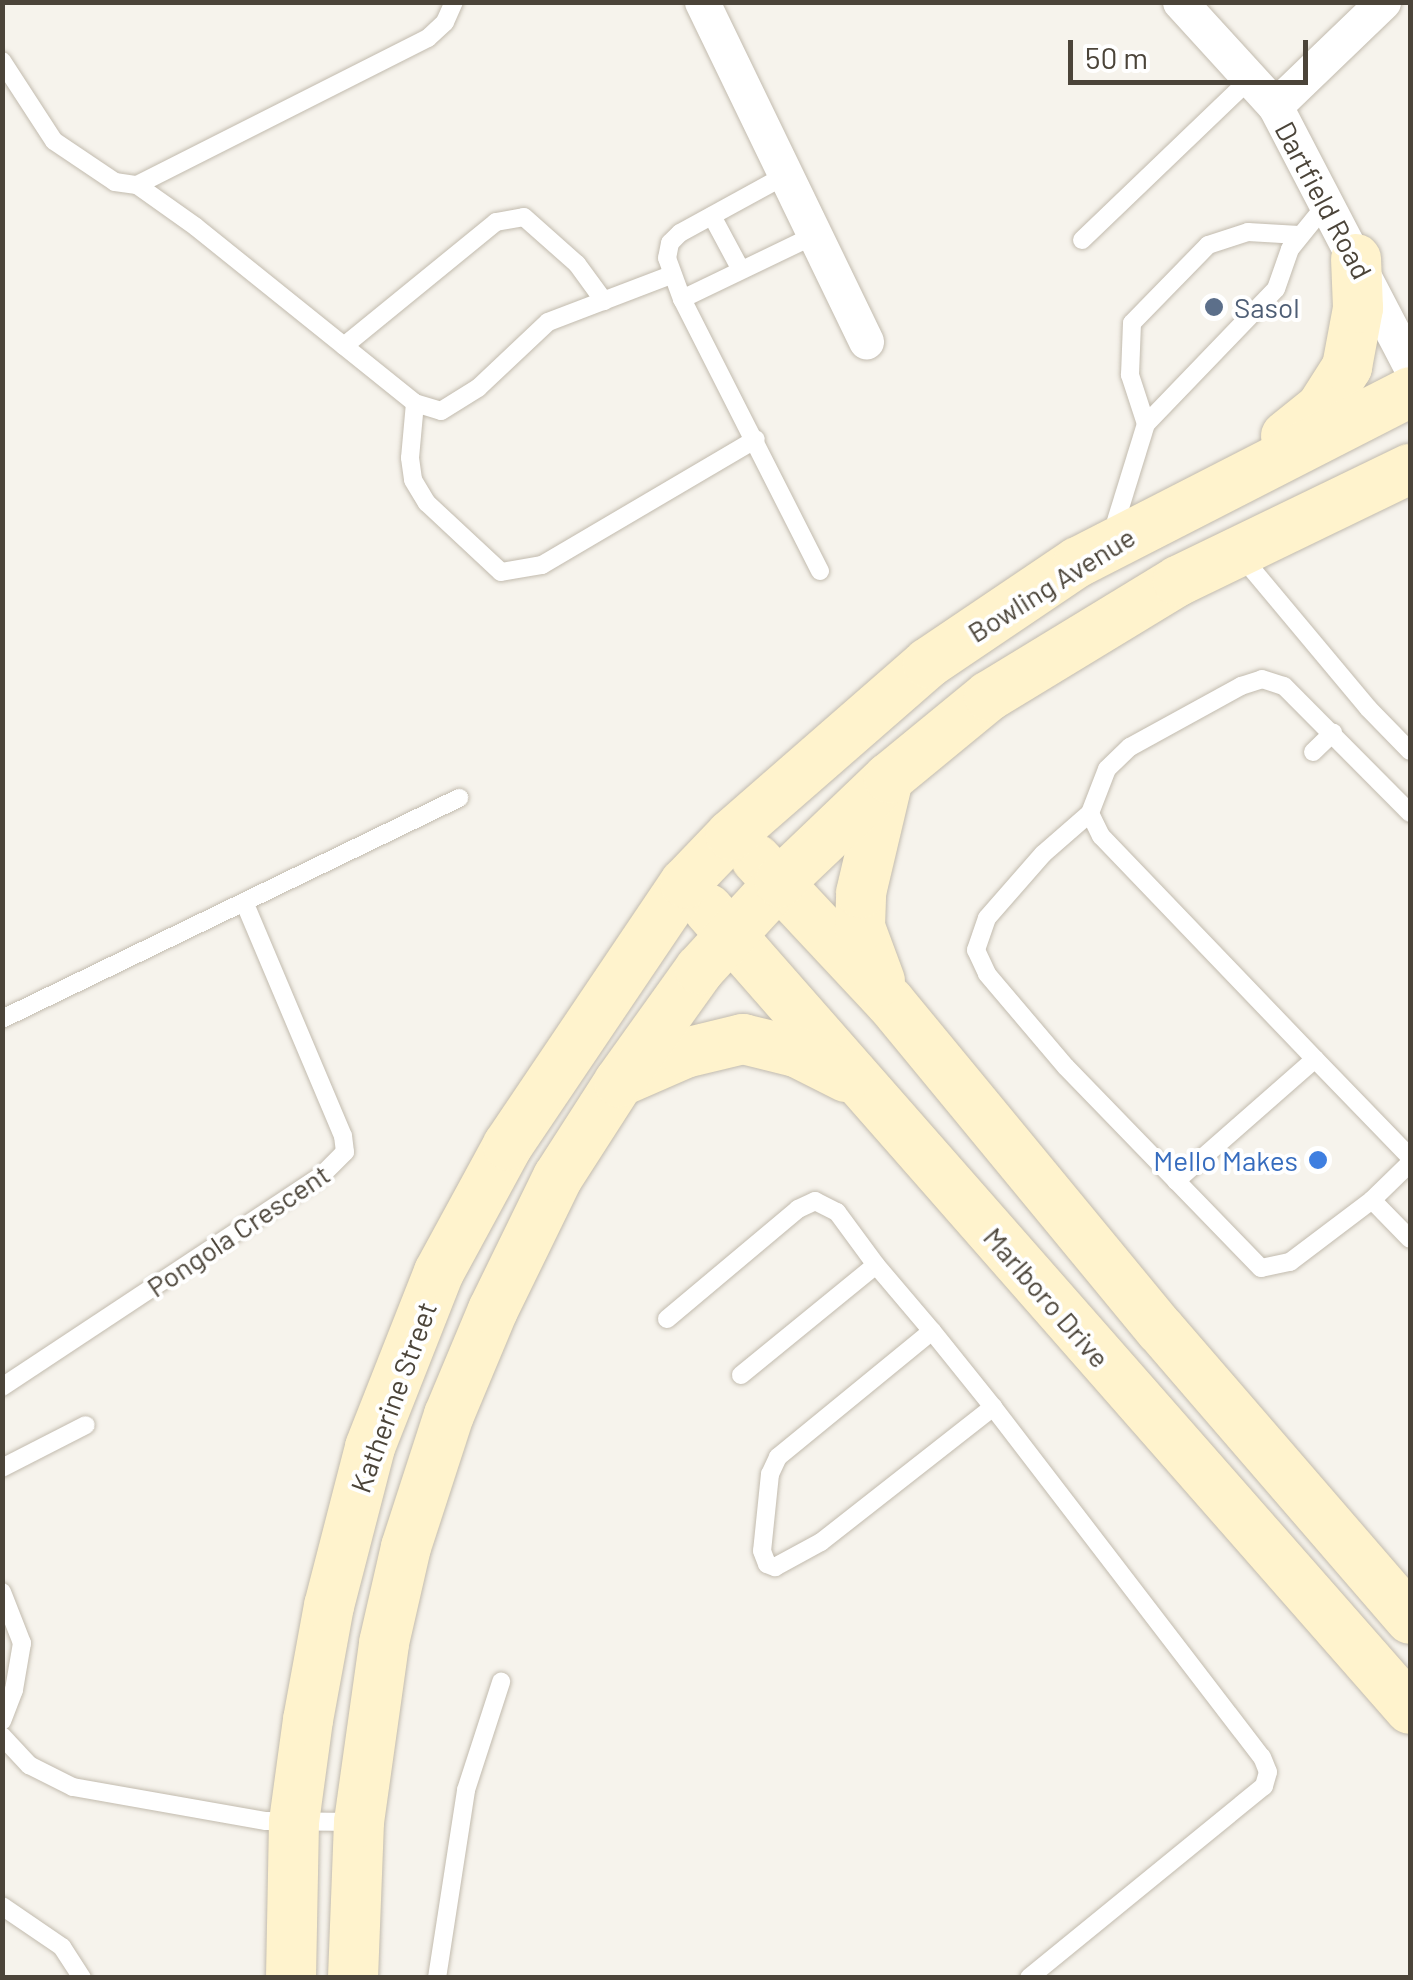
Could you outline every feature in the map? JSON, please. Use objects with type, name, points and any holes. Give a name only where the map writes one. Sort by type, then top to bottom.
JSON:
[{"type":"main road","points":[[1246,474],[1338,386],[1353,346],[1358,308],[1356,259]]},
{"type":"main road","name":"Bowling Avenue","points":[[685,883],[731,835],[928,663],[1109,545],[1410,392]]},
{"type":"main road","points":[[353,1978],[359,1822],[384,1644],[406,1547],[449,1416],[558,1177],[618,1082],[731,935],[780,882],[889,778],[989,696],[1178,581],[1410,469]]},
{"type":"main road","points":[[889,778],[870,842],[860,920],[874,969],[890,1002]]},
{"type":"main road","points":[[731,835],[780,882],[890,1002],[1160,1329],[1404,1605]]},
{"type":"main road","name":"Marlboro Drive","points":[[685,883],[1410,1709]]},
{"type":"main road","name":"Katherine Street","points":[[291,1978],[294,1822],[341,1552],[370,1447],[439,1272],[508,1146],[685,883]]},
{"type":"main road","points":[[618,1082],[686,1053],[743,1039],[796,1052],[860,1084]]},
{"type":"street","points":[[702,2],[866,341]]},
{"type":"street","name":"Dartfield Road","points":[[1180,2],[1275,106],[1410,365]]},
{"type":"street","points":[[1275,106],[1383,2]]},
{"type":"lane","points":[[137,185],[428,38],[444,22],[454,2]]},
{"type":"lane","points":[[2,61],[54,141],[115,182],[137,185],[415,403],[441,411],[460,402],[548,322],[671,275]]},
{"type":"lane","points":[[1082,240],[1250,79]]},
{"type":"lane","points":[[786,175],[670,242],[671,275],[820,571]]},
{"type":"lane","points":[[1109,545],[1146,424],[1276,289],[1299,235],[1328,202]]},
{"type":"lane","points":[[712,216],[741,270]]},
{"type":"lane","points":[[344,346],[496,222],[524,218],[577,264],[604,301]]},
{"type":"lane","points":[[1146,424],[1130,375],[1132,322],[1208,245],[1248,232],[1299,235]]},
{"type":"lane","points":[[682,299],[813,236]]},
{"type":"lane","points":[[415,403],[410,458],[413,480],[427,503],[501,572],[542,565],[756,440]]},
{"type":"lane","points":[[1238,552],[1368,708],[1410,751]]},
{"type":"lane","points":[[1090,813],[1101,836],[1410,1160],[1372,1200],[1290,1262],[1261,1268],[1066,1067],[978,960],[978,938],[987,918],[1054,844],[1090,813],[1107,770],[1130,747],[1241,686],[1262,679],[1284,686],[1410,814]]},
{"type":"lane","points":[[1313,752],[1334,733]]},
{"type":"lane","points":[[2,1019],[459,798]]},
{"type":"lane","name":"Pongola Crescent","points":[[2,1387],[320,1176],[345,1152],[343,1136],[244,902]]},
{"type":"lane","points":[[1176,1181],[1315,1059]]},
{"type":"lane","points":[[1372,1200],[1410,1239]]},
{"type":"lane","points":[[667,1319],[798,1209],[815,1201],[836,1212],[994,1407],[1216,1694],[1268,1772],[1264,1786],[1029,1978]]},
{"type":"lane","points":[[740,1375],[876,1265]]},
{"type":"lane","points":[[932,1331],[778,1457],[770,1474],[762,1551],[767,1564],[776,1567],[820,1542],[994,1407]]},
{"type":"lane","points":[[2,1468],[86,1425]]},
{"type":"lane","points":[[2,1592],[22,1643],[14,1690],[2,1721]]},
{"type":"lane","points":[[437,1978],[466,1790],[501,1682]]},
{"type":"lane","points":[[2,1736],[30,1765],[73,1787],[294,1822],[359,1822]]},
{"type":"lane","points":[[2,1906],[62,1947],[82,1978]]},
{"type":"place","name":"Sasol","points":[[1214,307]]},
{"type":"place","name":"Mello Makes","points":[[1318,1160]]}]
